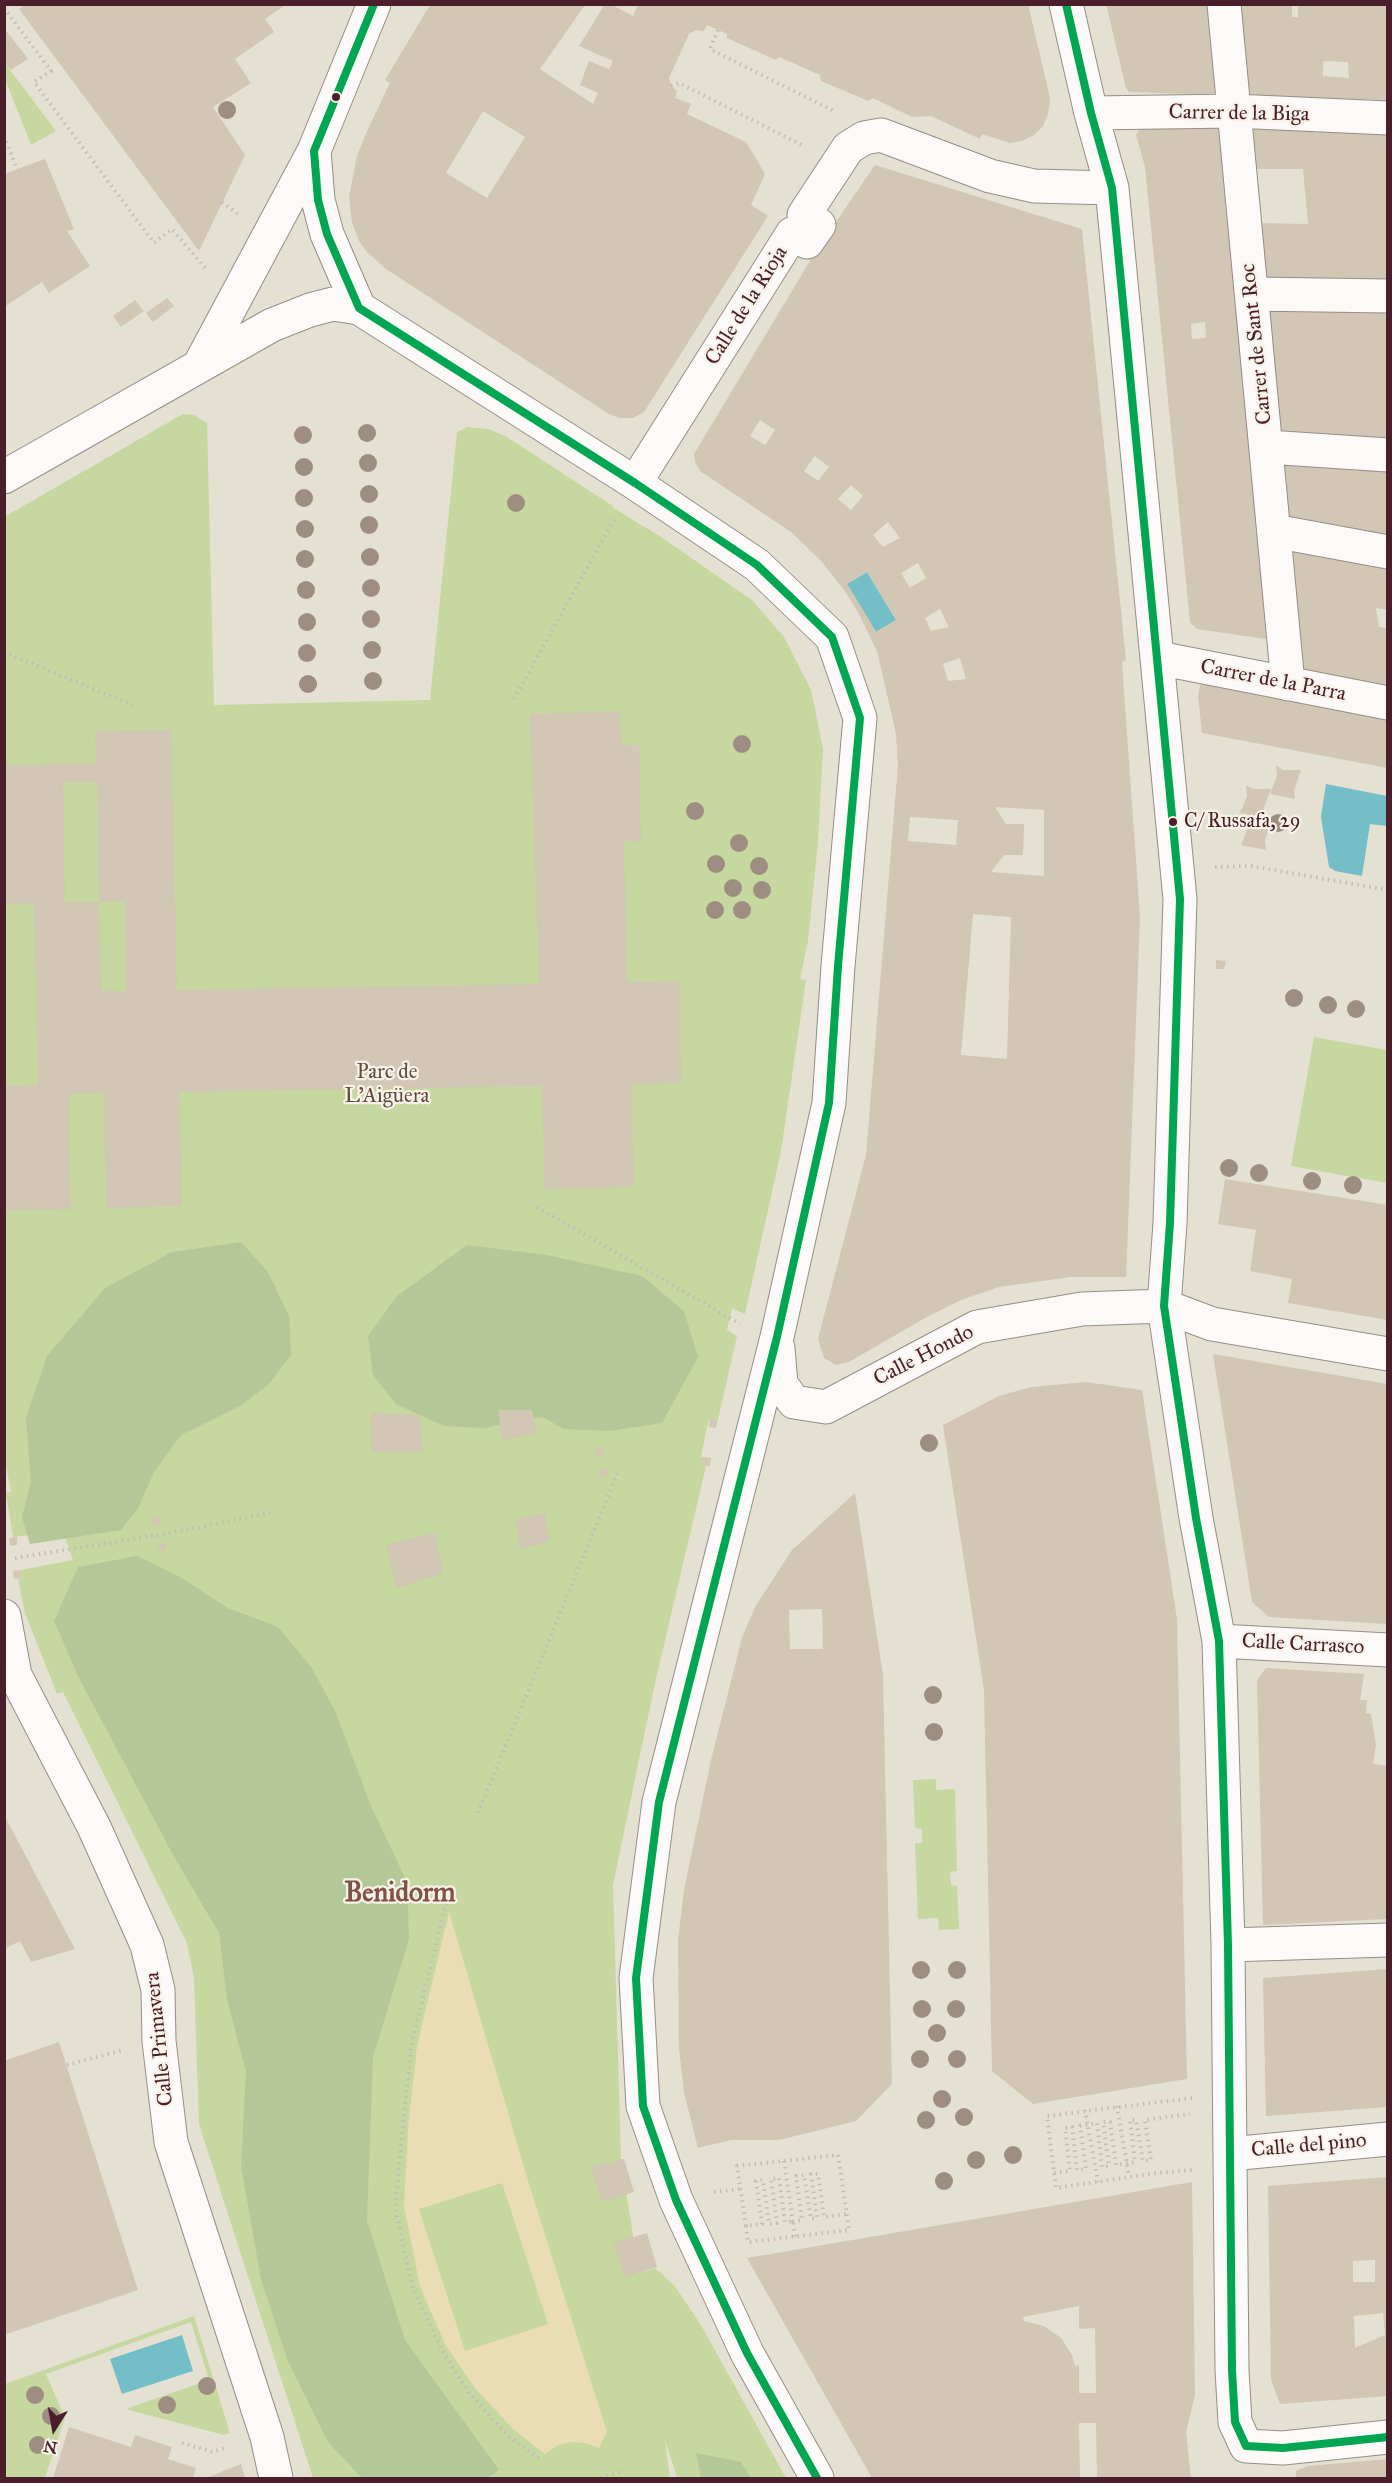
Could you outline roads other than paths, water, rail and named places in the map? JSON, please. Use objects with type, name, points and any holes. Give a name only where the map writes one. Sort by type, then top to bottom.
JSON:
[{"type":"street","points":[[199,366],[315,151],[374,4]]},
{"type":"street","points":[[1066,4],[1091,113],[1112,188],[1180,899],[1170,1223],[1164,1306],[1196,1518],[1219,1641],[1228,1945],[1232,2370],[1235,2422],[1246,2446],[1283,2448],[1388,2437]]},
{"type":"street","name":"Carrer de Sant Roc","points":[[1224,4],[1288,684]]},
{"type":"street","name":"Carrer de la Biga","points":[[1091,113],[1234,111],[1388,118]]},
{"type":"street","name":"Calle de la Rioja","points":[[635,483],[792,234],[807,242],[819,225],[804,214],[848,148],[864,138],[881,135],[990,176],[1034,186],[1112,188]]},
{"type":"street","points":[[315,151],[318,200],[327,234],[359,308]]},
{"type":"street","points":[[1252,294],[1388,296]]},
{"type":"street","points":[[4,477],[272,325],[310,310],[333,304],[359,308],[635,483],[757,565],[832,637],[860,718],[838,966],[829,1103],[777,1337],[659,1802],[636,1977],[643,2106],[676,2200],[747,2353],[817,2478]]},
{"type":"street","points":[[1267,447],[1388,455]]},
{"type":"street","points":[[1274,531],[1388,552]]},
{"type":"street","name":"Carrer de la Parra","points":[[1158,658],[1388,703]]},
{"type":"street","points":[[1164,1306],[1212,1324],[1388,1354]]},
{"type":"street","name":"Calle Hondo","points":[[777,1337],[781,1384],[794,1402],[826,1407],[977,1327],[1082,1309],[1164,1306]]},
{"type":"street","name":"Calle Primavera","points":[[4,1616],[15,1675],[94,1827],[147,1944],[158,1990],[159,2041],[171,2142],[267,2437],[276,2478]]},
{"type":"street","name":"Calle Carrasco","points":[[1219,1641],[1388,1650]]},
{"type":"street","points":[[1228,1945],[1388,1940]]},
{"type":"street","name":"Calle del pino","points":[[1230,2154],[1388,2139]]},
{"type":"water","points":[[867,572],[896,620],[876,632],[847,584]]},
{"type":"water","points":[[1326,784],[1387,796],[1387,826],[1370,824],[1362,876],[1335,871],[1329,867],[1321,817]]},
{"type":"water","points":[[182,2335],[193,2371],[122,2394],[110,2359]]},
{"type":"place","name":"C/ Russafa, 29","points":[[1173,822]]},
{"type":"district","name":"Benidorm","points":[[400,1894]]},
{"type":"park label","name":"Parc de L'Aigüera","points":[[387,1085]]}]
